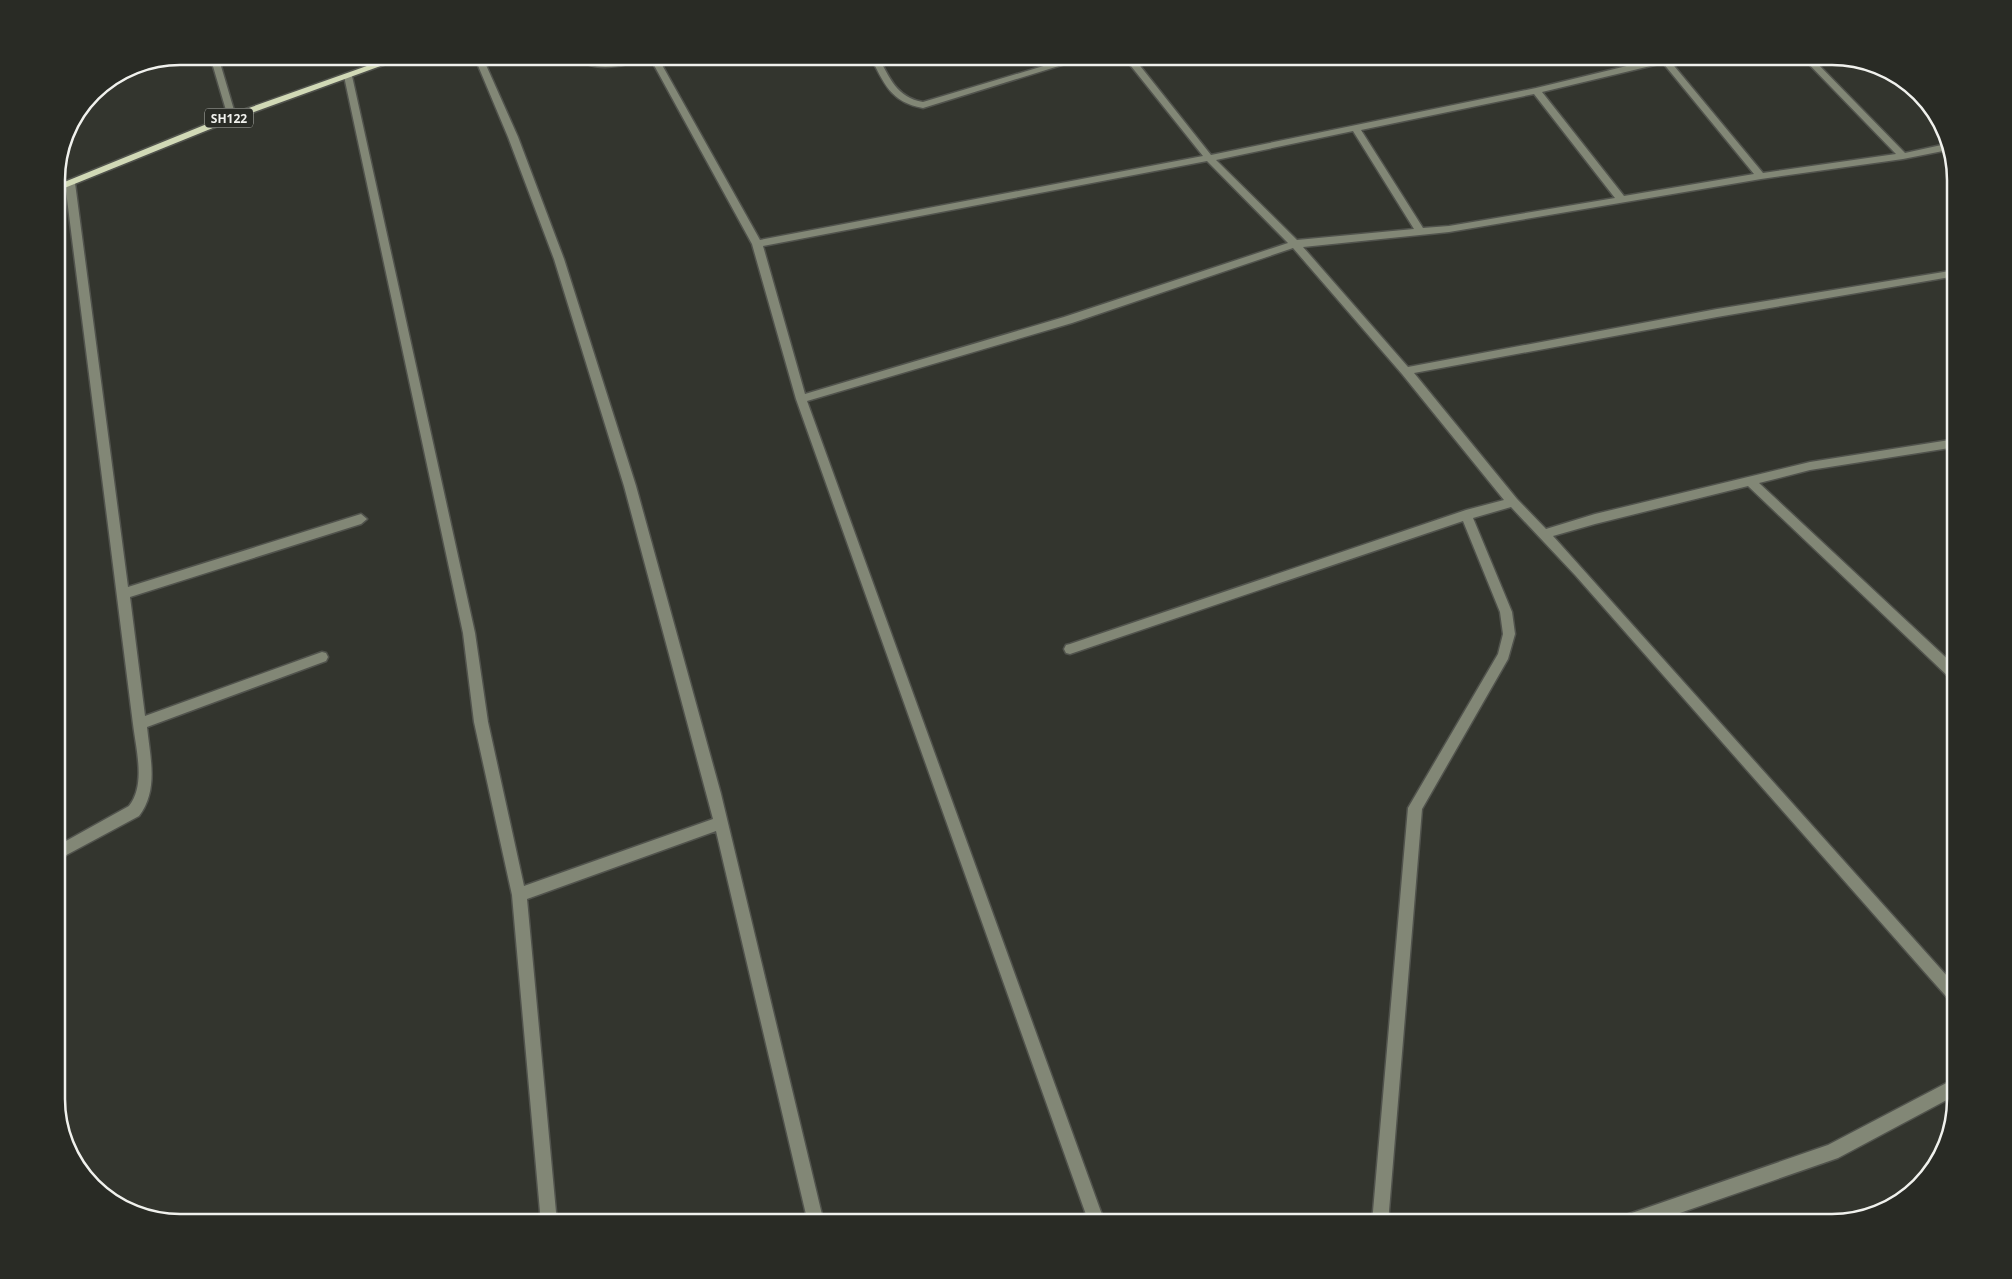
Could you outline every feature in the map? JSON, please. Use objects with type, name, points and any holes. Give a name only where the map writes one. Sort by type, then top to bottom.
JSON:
[{"type":"main road","name":"SH122","points":[[65,185],[232,117],[375,65]]},
{"type":"street","points":[[217,65],[232,117]]},
{"type":"street","points":[[482,65],[514,137],[559,259],[630,486],[721,823],[814,1214]]},
{"type":"street","points":[[658,65],[757,244],[801,398],[1095,1214]]},
{"type":"street","points":[[879,65],[896,96],[908,102],[923,105],[1057,65]]},
{"type":"street","points":[[1134,65],[1209,158],[1295,244],[1406,371],[1514,502],[1545,534],[1947,987]]},
{"type":"street","points":[[757,244],[1209,158],[1536,91],[1644,65]]},
{"type":"street","points":[[1669,65],[1761,176]]},
{"type":"street","points":[[1814,65],[1903,156]]},
{"type":"street","points":[[348,76],[469,633],[481,722],[519,895],[549,1214]]},
{"type":"street","points":[[1536,91],[1623,200]]},
{"type":"street","points":[[1356,128],[1421,233]]},
{"type":"street","points":[[801,398],[1068,320],[1295,244],[1421,233],[1761,176],[1903,156],[1942,148]]},
{"type":"street","points":[[65,848],[124,818],[141,806],[145,788],[140,724],[70,183]]},
{"type":"street","points":[[1406,371],[1717,313],[1947,275]]},
{"type":"street","points":[[1545,534],[1810,466],[1947,444]]},
{"type":"street","points":[[1750,481],[1947,667]]},
{"type":"street","points":[[1070,649],[1466,515],[1514,502]]},
{"type":"street","points":[[1381,1214],[1414,808],[1504,655],[1509,634],[1506,612],[1466,515]]},
{"type":"street","points":[[123,594],[362,518]]},
{"type":"street","points":[[140,724],[322,658]]},
{"type":"street","points":[[519,895],[721,823]]},
{"type":"street","points":[[1652,1214],[1832,1152],[1947,1091]]}]
